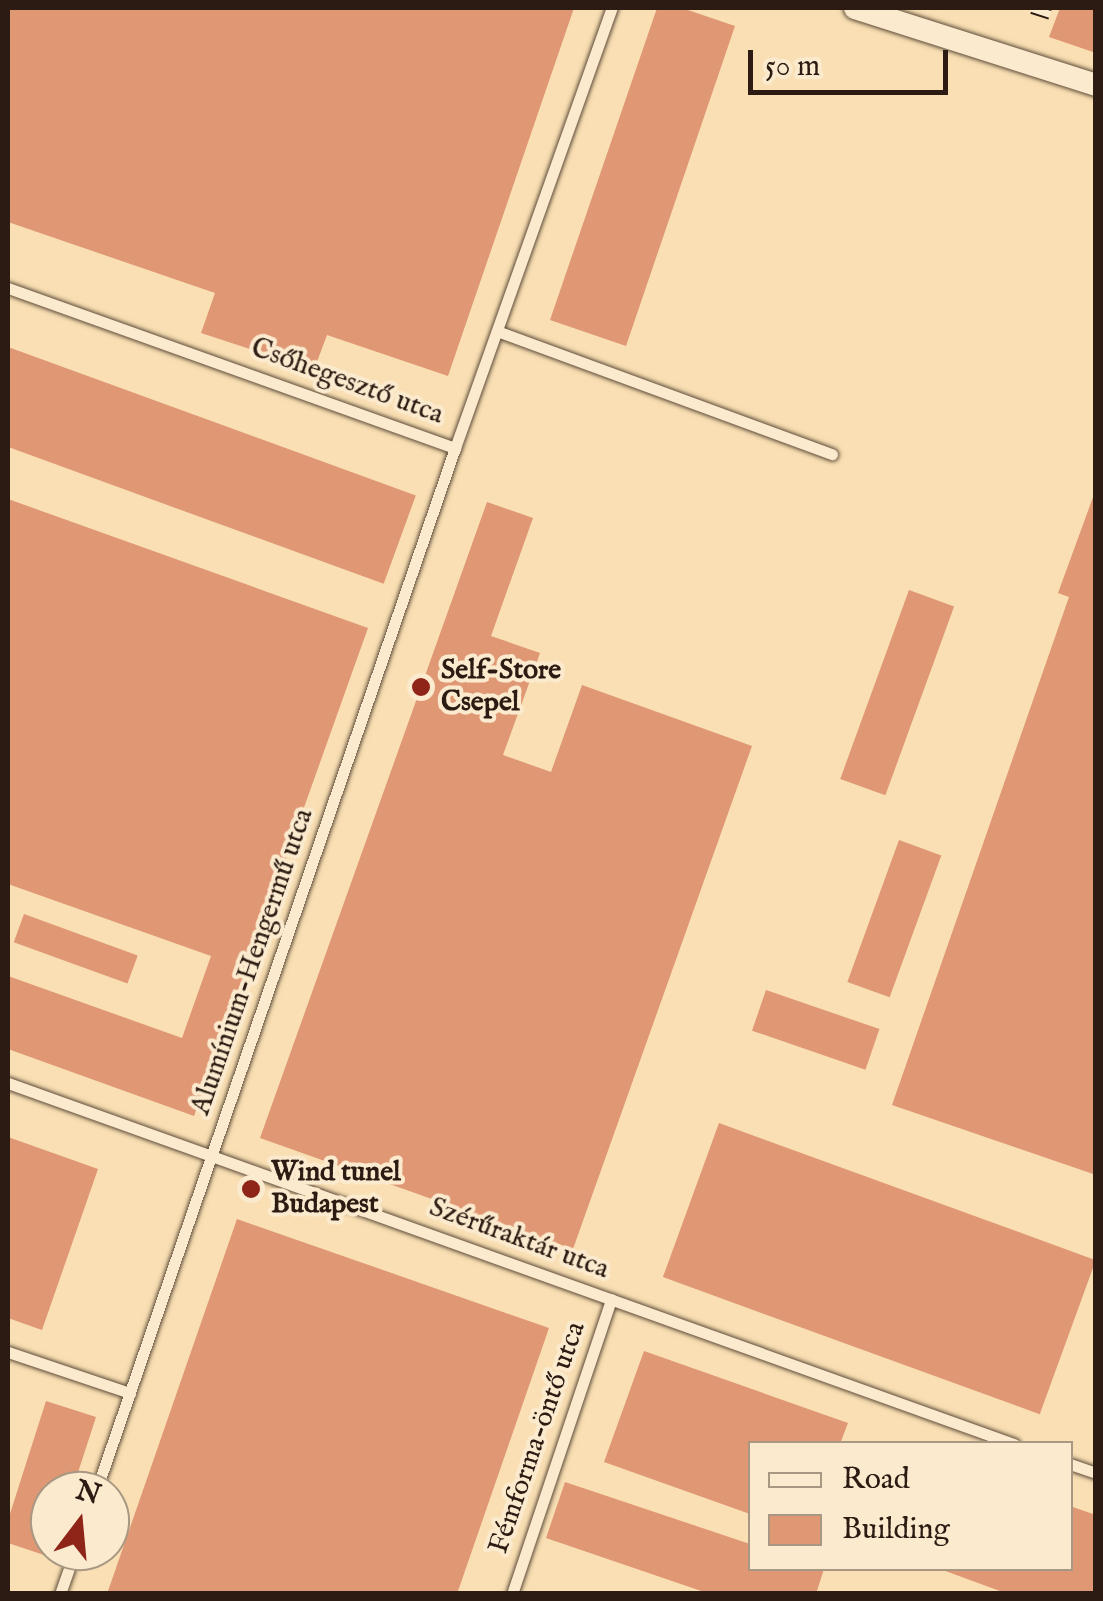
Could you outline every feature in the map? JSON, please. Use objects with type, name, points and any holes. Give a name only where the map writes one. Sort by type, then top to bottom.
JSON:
[{"type":"street","points":[[855,8],[1096,85]]},
{"type":"lane","name":"Csőhegesztő utca","points":[[8,288],[456,448],[612,8]]},
{"type":"lane","points":[[497,331],[832,454]]},
{"type":"lane","name":"Alumínium-Hengermű utca","points":[[103,1471],[456,448]]},
{"type":"lane","name":"Szérűraktár utca","points":[[8,1084],[1006,1441]]},
{"type":"lane","name":"Fémforma-öntő utca","points":[[512,1594],[611,1299]]},
{"type":"lane","points":[[8,1352],[130,1393]]},
{"type":"building","points":[[8,8],[574,8],[448,376],[327,335],[314,370],[201,333],[215,293],[8,222]]},
{"type":"building","points":[[657,8],[682,8],[735,26],[626,346],[550,320]]},
{"type":"building","points":[[1060,8],[1096,8],[1096,53],[1049,37]]},
{"type":"building","points":[[8,347],[416,495],[384,584],[8,447]]},
{"type":"building","points":[[1096,489],[1096,1175],[892,1105],[1069,597],[1058,593]]},
{"type":"building","points":[[8,499],[368,628],[194,1116],[8,1049],[8,976],[182,1038],[211,956],[8,884]]},
{"type":"building","points":[[487,502],[533,518],[491,636],[540,653],[503,755],[551,772],[582,685],[752,746],[573,1249],[260,1138]]},
{"type":"building","points":[[909,590],[954,606],[885,795],[840,779]]},
{"type":"building","points":[[899,840],[941,855],[890,997],[847,982]]},
{"type":"building","points":[[24,914],[138,955],[127,984],[14,942]]},
{"type":"building","points":[[766,990],[879,1029],[865,1070],[752,1031]]},
{"type":"building","points":[[719,1123],[1096,1260],[1040,1414],[663,1277]]},
{"type":"building","points":[[8,1137],[98,1169],[42,1330],[8,1318]]},
{"type":"building","points":[[237,1219],[549,1328],[457,1594],[107,1594],[115,1571],[130,1571],[130,1528]]},
{"type":"building","points":[[644,1351],[848,1423],[841,1441],[748,1441],[748,1513],[604,1462]]},
{"type":"building","points":[[46,1401],[96,1417],[78,1471],[30,1471],[30,1550],[8,1543],[8,1520]]},
{"type":"building","points":[[565,1482],[748,1543],[748,1571],[823,1571],[816,1594],[710,1594],[546,1538]]},
{"type":"building","points":[[1073,1507],[1096,1515],[1096,1594],[1008,1594],[945,1571],[1073,1571]]},
{"type":"railway","points":[[1032,8],[1050,14]]},
{"type":"place","name":"Self-Store Csepel","points":[[421,687]]},
{"type":"place","name":"Wind tunel Budapest","points":[[251,1189]]}]
